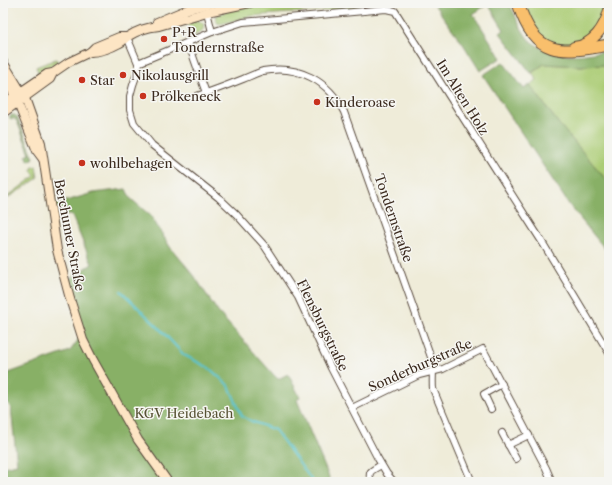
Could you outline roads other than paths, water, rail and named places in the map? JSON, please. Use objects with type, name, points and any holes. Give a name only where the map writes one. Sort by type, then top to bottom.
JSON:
[{"type":"highway","points":[[518,3],[530,32],[538,40],[552,49],[572,51],[609,45]]},
{"type":"highway","points":[[525,3],[528,21],[532,30],[547,43],[555,46],[566,47],[586,43],[596,36],[602,29],[607,19],[609,10]]},
{"type":"main road","points":[[152,27],[158,22],[184,11],[212,3]]},
{"type":"main road","points":[[3,104],[20,97],[50,79],[53,73],[69,62],[90,52],[95,47],[119,37],[127,37],[152,27],[207,12],[250,3]]},
{"type":"main road","points":[[3,62],[20,97]]},
{"type":"main road","points":[[3,74],[20,97]]},
{"type":"main road","points":[[3,113],[20,97]]},
{"type":"main road","name":"Berchumer Straße","points":[[20,97],[41,143],[58,250],[70,299],[83,340],[130,426],[144,449],[168,482]]},
{"type":"street","name":"Im Alten Holz","points":[[138,63],[212,32],[252,21],[386,8],[395,11],[544,245],[609,353]]},
{"type":"street","points":[[207,12],[212,32]]},
{"type":"street","points":[[127,37],[138,63]]},
{"type":"street","points":[[188,42],[206,93]]},
{"type":"street","name":"Flensburgstraße","points":[[138,63],[139,68],[132,85],[130,96],[130,110],[134,122],[141,133],[152,145],[219,198],[236,214],[264,245],[288,279],[298,297],[331,368],[381,465],[394,482]]},
{"type":"street","name":"Tondernstraße","points":[[197,96],[263,71],[278,70],[292,70],[308,75],[331,91],[344,112],[429,352],[433,372],[433,389],[472,482]]},
{"type":"street","name":"Sonderburgstraße","points":[[352,408],[419,375],[443,369],[483,349],[529,435],[552,482]]},
{"type":"street","points":[[491,409],[484,394],[502,384]]},
{"type":"street","points":[[502,434],[516,459]]},
{"type":"street","points":[[508,445],[529,435]]},
{"type":"street","points":[[371,482],[368,475],[381,465]]},
{"type":"waterway","points":[[121,291],[184,355],[209,368],[229,386],[242,416],[275,430],[313,482]]},
{"type":"place","name":"P+R Tondernstraße","points":[[164,39]]},
{"type":"place","name":"Nikolausgrill","points":[[123,75]]},
{"type":"place","name":"Star","points":[[82,80]]},
{"type":"place","name":"Prölkeneck","points":[[143,96]]},
{"type":"place","name":"Kinderoase","points":[[317,102]]},
{"type":"place","name":"wohlbehagen","points":[[82,163]]},
{"type":"park label","name":"KGV Heidebach","points":[[184,413]]}]
